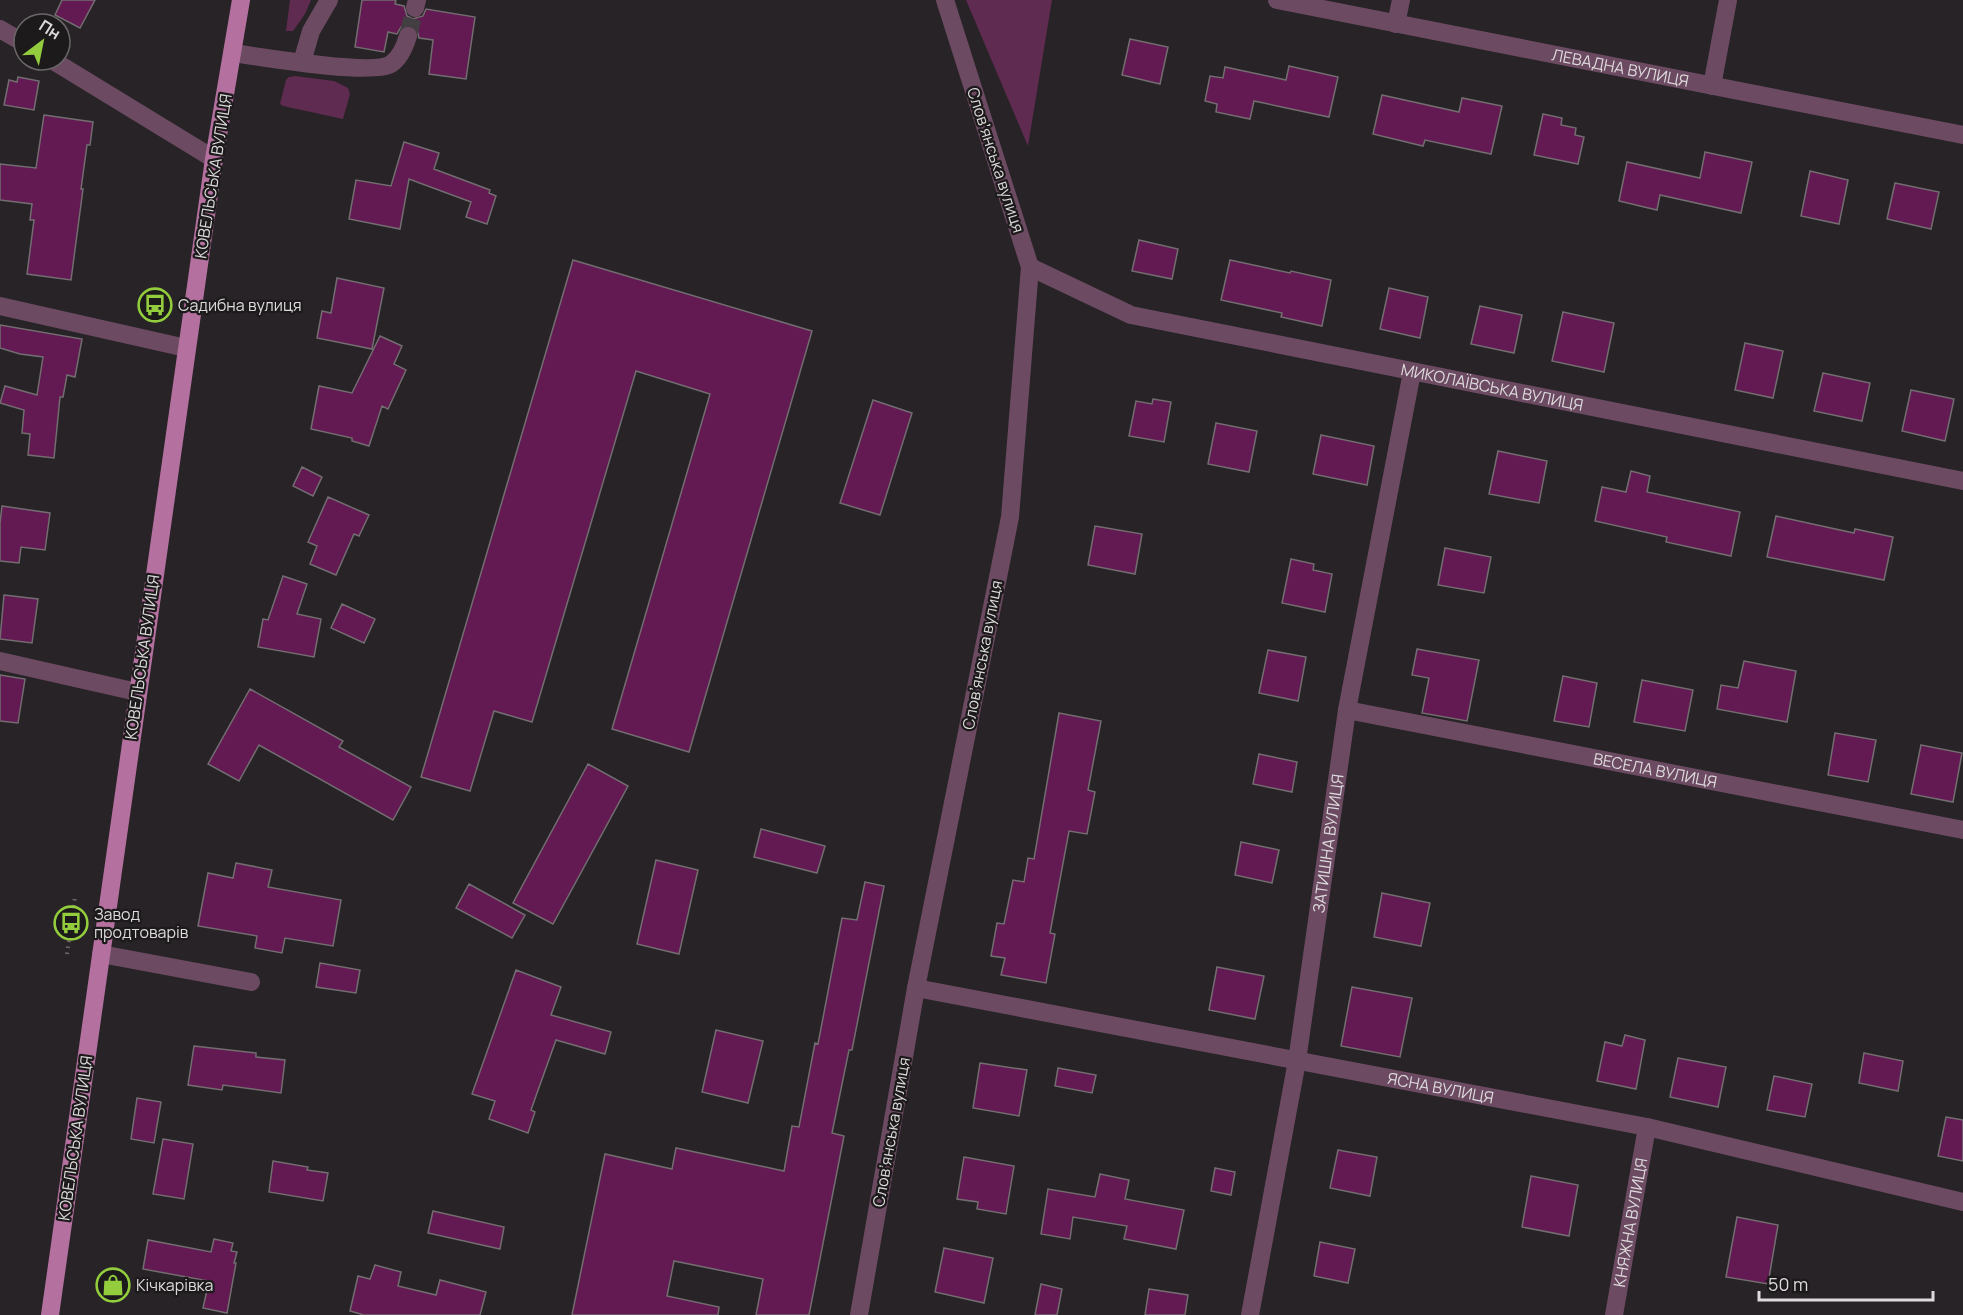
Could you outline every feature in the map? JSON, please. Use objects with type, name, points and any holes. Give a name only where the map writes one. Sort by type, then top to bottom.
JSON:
[{"type":"main road","name":"КОВЕЛЬСЬКА ВУЛИЦЯ","points":[[50,1315],[213,159],[242,0]]},
{"type":"street","points":[[302,62],[311,31],[329,0]]},
{"type":"street","name":"Словʼянська вулиця","points":[[859,1315],[916,988],[1010,517],[1030,267],[945,0]]},
{"type":"street","name":"ЛЕВАДНА ВУЛИЦЯ","points":[[1277,0],[1963,135]]},
{"type":"street","points":[[1396,24],[1401,0]]},
{"type":"street","points":[[1712,86],[1728,0]]},
{"type":"street","points":[[233,53],[362,69],[391,64],[404,49],[408,36]]},
{"type":"street","points":[[72,72],[213,159]]},
{"type":"street","name":"МИКОЛАЇВСЬКА ВУЛИЦЯ","points":[[1030,267],[1131,315],[1963,481]]},
{"type":"street","points":[[0,306],[186,348]]},
{"type":"street","name":"ЗАТИШНА ВУЛИЦЯ","points":[[1250,1315],[1297,1061],[1347,710],[1412,372]]},
{"type":"street","points":[[0,661],[137,692]]},
{"type":"street","name":"ВЕСЕЛА ВУЛИЦЯ","points":[[1347,710],[1963,830]]},
{"type":"street","points":[[101,954],[251,982]]},
{"type":"street","name":"ЯСНА ВУЛИЦЯ","points":[[916,988],[1647,1128],[1963,1202]]},
{"type":"street","name":"КНЯЖНА ВУЛИЦЯ","points":[[1614,1315],[1647,1128]]},
{"type":"path","points":[[67,954],[75,897]]},
{"type":"shaded area","points":[[290,0],[311,0],[305,14],[293,31],[286,31]]},
{"type":"shaded area","points":[[966,0],[1052,0],[1028,146]]},
{"type":"shaded area","points":[[295,76],[334,81],[348,88],[350,94],[343,119],[280,104],[286,80]]},
{"type":"building","points":[[62,0],[95,0],[80,28],[72,24],[72,12],[56,12]]},
{"type":"building","points":[[362,0],[396,0],[395,4],[404,6],[407,16],[413,19],[423,16],[426,9],[475,17],[466,79],[429,74],[433,40],[419,38],[417,29],[411,25],[401,27],[397,34],[388,32],[384,52],[355,47]]},
{"type":"building","points":[[1130,39],[1168,47],[1160,84],[1122,75]]},
{"type":"building","points":[[1289,66],[1338,77],[1329,117],[1254,101],[1250,119],[1216,112],[1217,104],[1205,101],[1210,76],[1223,78],[1225,67],[1286,80]]},
{"type":"building","points":[[18,77],[39,81],[34,110],[4,105],[9,80],[17,82]]},
{"type":"building","points":[[1382,95],[1459,112],[1462,98],[1502,106],[1491,154],[1425,140],[1423,146],[1373,134]]},
{"type":"building","points":[[1543,114],[1562,118],[1561,125],[1576,128],[1575,135],[1584,137],[1578,164],[1534,155]]},
{"type":"building","points":[[44,115],[93,122],[90,145],[87,145],[71,280],[27,274],[34,220],[30,220],[32,204],[0,200],[0,164],[36,168]]},
{"type":"building","points":[[404,142],[439,153],[434,169],[490,190],[489,193],[496,196],[487,224],[466,217],[471,202],[409,179],[400,229],[349,219],[356,180],[391,186]]},
{"type":"building","points":[[1705,152],[1752,162],[1741,213],[1660,195],[1657,210],[1619,201],[1627,162],[1700,178]]},
{"type":"building","points":[[1810,171],[1848,180],[1839,224],[1801,216]]},
{"type":"building","points":[[1895,183],[1939,192],[1931,229],[1887,219]]},
{"type":"building","points":[[1139,240],[1178,249],[1172,279],[1132,271]]},
{"type":"building","points":[[573,260],[812,331],[689,752],[612,729],[710,394],[636,371],[532,722],[494,711],[470,791],[421,777]]},
{"type":"building","points":[[1230,260],[1331,280],[1322,326],[1281,317],[1282,313],[1221,300]]},
{"type":"building","points":[[337,278],[384,288],[372,349],[317,338],[322,311],[331,313]]},
{"type":"building","points":[[1389,288],[1428,297],[1420,338],[1380,329]]},
{"type":"building","points":[[1480,306],[1522,315],[1514,353],[1471,344]]},
{"type":"building","points":[[1563,312],[1614,323],[1604,372],[1552,361]]},
{"type":"building","points":[[0,325],[82,339],[75,377],[67,375],[63,397],[60,397],[54,458],[28,455],[30,434],[22,433],[24,410],[0,403],[5,386],[37,395],[43,357],[0,348]]},
{"type":"building","points":[[380,336],[402,346],[394,364],[406,370],[388,409],[382,406],[369,446],[352,441],[352,438],[311,429],[319,386],[352,393]]},
{"type":"building","points":[[1745,343],[1783,351],[1773,398],[1735,390]]},
{"type":"building","points":[[1823,373],[1870,383],[1862,421],[1814,411]]},
{"type":"building","points":[[1911,390],[1954,399],[1945,441],[1902,431]]},
{"type":"building","points":[[1153,399],[1171,402],[1164,442],[1129,436],[1136,401],[1152,404]]},
{"type":"building","points":[[873,400],[912,413],[880,515],[840,503]]},
{"type":"building","points":[[1216,423],[1257,431],[1249,472],[1208,464]]},
{"type":"building","points":[[1321,435],[1374,446],[1367,485],[1313,474]]},
{"type":"building","points":[[1498,451],[1547,461],[1539,503],[1489,494]]},
{"type":"building","points":[[302,467],[322,477],[313,496],[293,486]]},
{"type":"building","points":[[1631,471],[1650,476],[1647,492],[1740,512],[1731,556],[1666,542],[1667,537],[1595,521],[1602,487],[1626,492]]},
{"type":"building","points":[[328,497],[369,515],[359,536],[354,534],[336,575],[310,564],[317,546],[308,542]]},
{"type":"building","points":[[2,506],[50,513],[45,550],[21,547],[19,563],[0,561]]},
{"type":"building","points":[[1776,516],[1854,533],[1855,529],[1893,537],[1884,580],[1767,557]]},
{"type":"building","points":[[1095,526],[1142,534],[1135,574],[1088,565]]},
{"type":"building","points":[[1445,548],[1491,557],[1484,593],[1438,585]]},
{"type":"building","points":[[1291,559],[1314,564],[1313,570],[1332,574],[1325,612],[1282,603]]},
{"type":"building","points":[[283,576],[307,584],[297,614],[321,619],[314,657],[258,647],[263,619],[268,620]]},
{"type":"building","points":[[4,595],[38,599],[32,643],[0,639]]},
{"type":"building","points":[[342,604],[375,619],[364,643],[331,628]]},
{"type":"building","points":[[1417,649],[1479,660],[1467,721],[1422,713],[1429,678],[1412,675]]},
{"type":"building","points":[[1268,650],[1306,657],[1298,701],[1259,693]]},
{"type":"building","points":[[1744,661],[1796,671],[1787,722],[1717,709],[1721,685],[1738,688]]},
{"type":"building","points":[[0,675],[25,679],[18,723],[0,721]]},
{"type":"building","points":[[1563,676],[1597,683],[1589,727],[1554,721]]},
{"type":"building","points":[[1642,680],[1693,690],[1685,731],[1634,722]]},
{"type":"building","points":[[250,689],[343,741],[339,747],[411,787],[393,820],[259,745],[239,781],[208,764]]},
{"type":"building","points":[[1059,713],[1101,721],[1088,790],[1095,792],[1087,834],[1069,831],[1050,933],[1055,934],[1046,983],[1001,975],[1005,958],[991,956],[997,923],[1004,924],[1013,880],[1024,882],[1028,858],[1034,859]]},
{"type":"building","points":[[1835,733],[1876,740],[1868,782],[1828,775]]},
{"type":"building","points":[[1921,745],[1962,753],[1953,802],[1911,794]]},
{"type":"building","points":[[1259,754],[1297,762],[1292,792],[1253,784]]},
{"type":"building","points":[[588,764],[628,786],[553,924],[513,903]]},
{"type":"building","points":[[761,829],[825,846],[817,873],[754,857]]},
{"type":"building","points":[[1241,842],[1279,850],[1272,883],[1235,875]]},
{"type":"building","points":[[656,860],[698,870],[679,954],[637,944]]},
{"type":"building","points":[[236,863],[272,870],[268,887],[341,900],[333,946],[285,938],[282,953],[255,948],[257,936],[198,926],[208,873],[233,878]]},
{"type":"building","points":[[865,882],[884,886],[852,1050],[849,1050],[832,1133],[844,1136],[809,1315],[756,1315],[763,1279],[674,1261],[667,1296],[719,1307],[718,1315],[572,1315],[605,1154],[672,1169],[676,1148],[784,1171],[792,1126],[799,1127],[815,1043],[818,1044],[842,918],[857,920]]},
{"type":"building","points":[[469,884],[525,915],[512,938],[456,908]]},
{"type":"building","points":[[1382,893],[1430,903],[1421,946],[1374,937]]},
{"type":"building","points":[[320,963],[360,970],[356,993],[316,987]]},
{"type":"building","points":[[1217,967],[1264,976],[1255,1019],[1209,1010]]},
{"type":"building","points":[[516,970],[561,987],[551,1015],[611,1032],[605,1054],[556,1040],[531,1110],[535,1112],[528,1133],[489,1119],[495,1101],[472,1094]]},
{"type":"building","points":[[1352,987],[1412,998],[1400,1057],[1341,1046]]},
{"type":"building","points":[[716,1030],[763,1041],[748,1103],[702,1092]]},
{"type":"building","points":[[1625,1035],[1645,1040],[1636,1089],[1597,1081],[1605,1042],[1622,1046]]},
{"type":"building","points":[[194,1046],[256,1053],[256,1057],[285,1060],[281,1093],[223,1085],[222,1090],[188,1085]]},
{"type":"building","points":[[1864,1053],[1903,1061],[1898,1091],[1859,1083]]},
{"type":"building","points":[[1678,1058],[1726,1067],[1718,1107],[1670,1097]]},
{"type":"building","points":[[980,1063],[1027,1070],[1019,1116],[973,1108]]},
{"type":"building","points":[[1058,1068],[1096,1075],[1092,1093],[1055,1086]]},
{"type":"building","points":[[1774,1076],[1812,1084],[1805,1117],[1767,1110]]},
{"type":"building","points":[[137,1098],[161,1102],[154,1143],[131,1139]]},
{"type":"building","points":[[1946,1117],[1963,1120],[1963,1161],[1938,1156]]},
{"type":"building","points":[[163,1139],[193,1144],[184,1199],[153,1194]]},
{"type":"building","points":[[1338,1150],[1377,1157],[1370,1196],[1330,1188]]},
{"type":"building","points":[[964,1157],[1014,1166],[1006,1214],[977,1209],[978,1202],[957,1199]]},
{"type":"building","points":[[273,1161],[328,1173],[323,1201],[269,1192]]},
{"type":"building","points":[[1215,1168],[1235,1172],[1231,1195],[1211,1191]]},
{"type":"building","points":[[1100,1174],[1129,1180],[1125,1199],[1184,1210],[1176,1249],[1124,1239],[1127,1226],[1073,1217],[1070,1239],[1041,1234],[1048,1189],[1095,1197]]},
{"type":"building","points":[[1531,1176],[1578,1185],[1569,1236],[1522,1227]]},
{"type":"building","points":[[433,1211],[504,1227],[500,1249],[428,1233]]},
{"type":"building","points":[[1737,1217],[1778,1225],[1768,1284],[1726,1277]]},
{"type":"building","points":[[214,1239],[233,1243],[231,1251],[237,1252],[227,1313],[203,1308],[209,1281],[143,1269],[148,1240],[211,1252]]},
{"type":"building","points":[[1320,1242],[1355,1249],[1348,1283],[1314,1276]]},
{"type":"building","points":[[944,1248],[993,1258],[984,1303],[935,1292]]},
{"type":"building","points":[[375,1265],[401,1272],[398,1286],[436,1295],[440,1280],[486,1292],[480,1315],[364,1315],[350,1311],[358,1276],[370,1279]]},
{"type":"building","points":[[1041,1284],[1062,1289],[1057,1315],[1035,1315]]},
{"type":"building","points":[[1149,1289],[1188,1295],[1185,1315],[1145,1315]]},
{"type":"tunnel","points":[[408,36],[415,8]]},
{"type":"place","name":"Садибна вулиця","points":[[155,305]]},
{"type":"place","name":"Завод продтоварів","points":[[71,923]]},
{"type":"place","name":"Кічкарівка","points":[[113,1285]]}]
